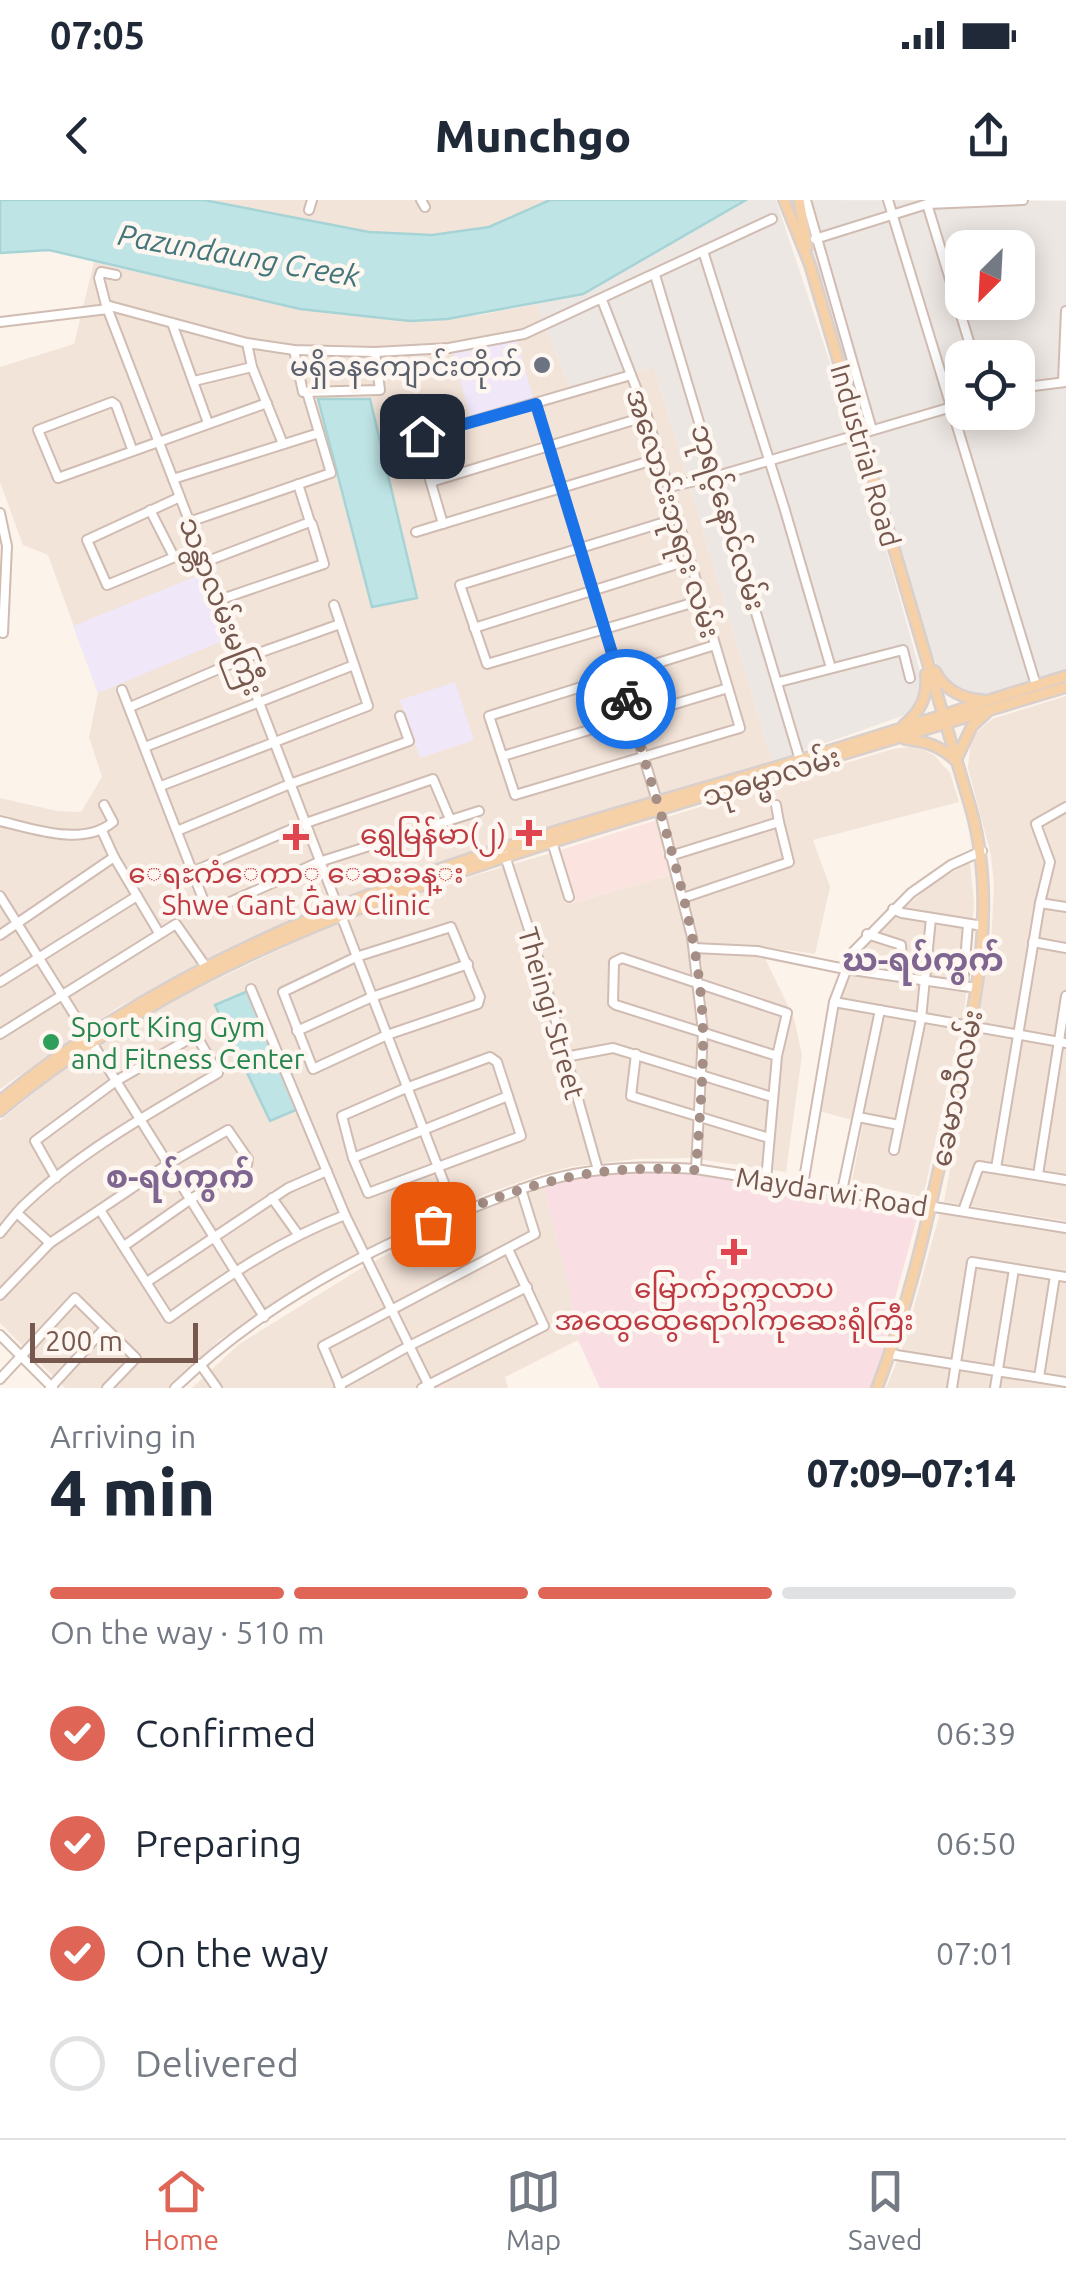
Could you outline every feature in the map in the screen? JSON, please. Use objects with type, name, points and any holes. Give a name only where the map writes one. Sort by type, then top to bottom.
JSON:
[{"type":"main road","points":[[784,200],[810,265]]},
{"type":"main road","points":[[803,200],[810,265]]},
{"type":"main road","name":"Industrial Road","points":[[810,265],[923,646]]},
{"type":"main road","points":[[923,646],[940,681],[971,700],[989,705],[972,726],[956,761],[944,750],[897,734],[924,701],[927,684],[923,646]]},
{"type":"main road","name":"ခေမာသီလမ်း","points":[[876,1388],[916,1270],[931,1206],[977,988],[983,926],[982,851],[923,646]]},
{"type":"main road","name":"သုဓမ္မာလမ်း","points":[[0,1101],[89,1038],[206,967],[340,911],[504,852],[944,720],[1066,676]]},
{"type":"main road","name":"သုဓမ္မာလမ်း","points":[[989,705],[1066,688]]},
{"type":"main road","name":"သုဓမ္မာလမ်း","points":[[504,852],[552,842],[800,760],[897,734]]},
{"type":"main road","name":"သုဓမ္မာလမ်း","points":[[0,1111],[89,1038],[340,911]]},
{"type":"street","points":[[309,210],[312,200]]},
{"type":"street","points":[[803,200],[872,430]]},
{"type":"street","points":[[888,200],[945,390]]},
{"type":"street","points":[[815,239],[927,204],[1023,200]]},
{"type":"street","points":[[927,204],[969,340]]},
{"type":"street","points":[[0,322],[107,307],[246,343],[294,350],[374,352],[449,348],[524,334],[772,220]]},
{"type":"street","points":[[702,250],[831,668]]},
{"type":"street","points":[[107,307],[100,274],[116,275]]},
{"type":"street","name":"ဘုရင့်နောင်လမ်း","points":[[655,274],[800,760]]},
{"type":"street","name":"အလောင်းဘုရား လမ်း","points":[[602,300],[648,416],[740,728],[642,757]]},
{"type":"street","name":"သန္တာလမ်းမကြီး","points":[[107,307],[456,1214]]},
{"type":"street","points":[[1035,385],[1065,382],[1066,311]]},
{"type":"street","points":[[172,323],[208,423]]},
{"type":"street","points":[[246,343],[284,444]]},
{"type":"street","points":[[294,350],[301,391],[306,392],[380,390],[374,352]]},
{"type":"street","points":[[194,381],[252,367]]},
{"type":"street","points":[[443,524],[420,442],[422,436],[631,375]]},
{"type":"street","points":[[190,522],[331,473],[306,392]]},
{"type":"street","points":[[132,449],[112,402],[38,430],[57,478],[266,403]]},
{"type":"street","points":[[536,404],[657,806],[694,948],[703,1032],[696,1170]]},
{"type":"street","points":[[668,487],[945,408]]},
{"type":"street","points":[[431,482],[648,416]]},
{"type":"street","points":[[957,430],[1036,686]]},
{"type":"street","points":[[173,479],[319,433]]},
{"type":"street","points":[[416,532],[660,458]]},
{"type":"street","points":[[219,600],[325,562],[298,484]]},
{"type":"street","points":[[180,497],[87,539],[105,584],[199,547]]},
{"type":"street","points":[[150,510],[174,557]]},
{"type":"street","points":[[0,513],[8,546],[3,633]]},
{"type":"street","points":[[678,518],[460,584],[486,664],[702,600]]},
{"type":"street","points":[[204,562],[310,522]]},
{"type":"street","points":[[474,628],[690,560]]},
{"type":"street","points":[[160,786],[368,706],[334,605]]},
{"type":"street","points":[[130,708],[242,659],[340,624]]},
{"type":"street","points":[[642,757],[516,795],[489,716],[715,645]]},
{"type":"street","points":[[779,682],[903,650],[910,678]]},
{"type":"street","points":[[145,746],[354,665]]},
{"type":"street","points":[[503,756],[728,688]]},
{"type":"street","points":[[122,690],[208,912],[320,862],[480,811]]},
{"type":"street","points":[[177,832],[409,740],[400,716]]},
{"type":"street","points":[[192,872],[306,824],[436,779],[450,819]]},
{"type":"street","points":[[683,898],[789,862],[776,805]]},
{"type":"street","points":[[0,820],[60,833],[102,831],[113,822],[104,806]]},
{"type":"street","points":[[996,1168],[1050,862],[1036,824],[1066,807]]},
{"type":"street","points":[[670,856],[778,822]]},
{"type":"street","points":[[102,831],[159,933]]},
{"type":"street","points":[[552,842],[569,896]]},
{"type":"street","points":[[803,1185],[834,1002],[853,952],[906,898],[951,865],[982,851]]},
{"type":"street","name":"Theingi Street","points":[[504,852],[598,1170]]},
{"type":"street","points":[[0,935],[114,858]]},
{"type":"street","points":[[0,896],[264,1317]]},
{"type":"street","points":[[0,982],[137,896]]},
{"type":"street","points":[[906,898],[907,914]]},
{"type":"street","points":[[1040,904],[1066,908]]},
{"type":"street","points":[[894,908],[907,914],[983,926]]},
{"type":"street","points":[[894,1150],[921,1018],[931,918]]},
{"type":"street","points":[[0,1034],[176,924],[206,967]]},
{"type":"street","points":[[963,986],[968,924]]},
{"type":"street","points":[[451,927],[481,1001],[387,1035],[312,1069],[283,992],[356,957],[451,927]]},
{"type":"street","points":[[867,934],[901,945],[903,976]]},
{"type":"street","points":[[1034,942],[1066,948]]},
{"type":"street","points":[[694,948],[757,951],[844,969],[977,988]]},
{"type":"street","points":[[766,1180],[777,1056],[787,1013],[617,958],[613,1003],[777,1056]]},
{"type":"street","points":[[298,1031],[372,997],[468,964]]},
{"type":"street","points":[[251,989],[345,1215],[427,1387],[544,1326],[508,1249]]},
{"type":"street","points":[[1038,1174],[1062,1043],[1066,996]]},
{"type":"street","points":[[834,1002],[1062,1043]]},
{"type":"street","points":[[842,1191],[880,1010]]},
{"type":"street","points":[[0,1233],[23,1206],[56,1178],[140,1119],[218,1074],[196,1036],[116,1081],[35,1143],[56,1178]]},
{"type":"street","points":[[566,1057],[601,1048],[636,1054],[772,1097]]},
{"type":"street","points":[[636,1054],[630,1096],[769,1138]]},
{"type":"street","points":[[490,1058],[497,1062],[522,1134],[368,1193],[342,1116],[406,1088],[490,1058]]},
{"type":"street","points":[[354,1158],[508,1096]]},
{"type":"street","points":[[858,1117],[898,1125]]},
{"type":"street","points":[[0,1296],[50,1244],[168,1164],[228,1130],[249,1162],[124,1246]]},
{"type":"street","points":[[962,1212],[976,1170],[983,1166],[1066,1180]]},
{"type":"street","points":[[147,1282],[272,1198],[326,1170]]},
{"type":"street","name":"Maydarwi Road","points":[[175,1388],[200,1364],[264,1317],[364,1257],[521,1189],[598,1170],[696,1170],[1066,1228]]},
{"type":"street","points":[[521,1189],[535,1234],[322,1346],[340,1386],[409,1346],[527,1287]]},
{"type":"street","points":[[272,1198],[297,1234]]},
{"type":"street","points":[[100,1210],[169,1318],[236,1270],[297,1234],[345,1215]]},
{"type":"street","points":[[18,1214],[50,1244]]},
{"type":"street","points":[[952,1388],[972,1262],[1066,1277]]},
{"type":"street","points":[[995,1388],[1014,1269]]},
{"type":"street","points":[[1039,1378],[1056,1276]]},
{"type":"street","points":[[0,1379],[75,1298],[136,1358],[108,1388]]},
{"type":"street","points":[[0,1336],[52,1388],[106,1328]]},
{"type":"street","points":[[890,1354],[1066,1382]]},
{"type":"street","points":[[200,1364],[217,1388]]},
{"type":"shaded area","points":[[209,200],[550,200],[489,227],[432,235],[369,232]]},
{"type":"shaded area","points":[[746,200],[776,200],[856,441],[923,682],[917,701],[905,715],[772,762],[654,367],[571,390],[536,304],[583,294]]},
{"type":"shaded area","points":[[795,200],[1066,201],[1066,671],[993,696],[974,696],[944,677],[931,653]]},
{"type":"shaded area","points":[[94,262],[300,309],[410,321],[480,315],[536,304],[571,390],[654,367],[772,762],[440,862],[328,904],[204,961],[117,1008],[0,1089],[0,798],[57,811],[81,812],[102,777],[89,737],[98,693],[48,555],[23,545],[0,482],[0,367],[74,344]]},
{"type":"shaded area","points":[[517,340],[534,401],[470,418],[452,349]]},
{"type":"shaded area","points":[[202,574],[227,639],[98,693],[73,626]]},
{"type":"shaded area","points":[[455,682],[474,740],[420,758],[400,700]]},
{"type":"shaded area","points":[[1066,696],[1066,1221],[944,1202],[991,944],[991,855],[968,768],[970,748],[976,733],[992,719]]},
{"type":"shaded area","points":[[916,746],[934,755],[950,773],[959,802],[813,840],[830,887],[815,954],[759,946],[794,1018],[802,1055],[786,1172],[690,1158],[636,1159],[569,1167],[536,1176],[443,1209],[334,1267],[219,1340],[169,1388],[65,1388],[0,1323],[0,1121],[70,1063],[168,1003],[335,923],[439,886],[551,853],[566,905],[670,875],[654,821],[893,749]]},
{"type":"shaded area","points":[[654,821],[670,875],[566,905],[551,853]]},
{"type":"shaded area","points":[[970,862],[974,904],[964,1014],[923,1197],[852,1181],[863,1123],[819,1111],[840,1003],[835,1002],[853,951],[935,882]]},
{"type":"shaded area","name":"မြောက်ဥက္ကလာပ အထွေထွေရောဂါကုဆေးရုံကြီး","points":[[638,1171],[693,1172],[918,1214],[892,1309],[877,1388],[600,1388],[578,1340],[570,1290],[544,1188],[574,1179]]},
{"type":"shaded area","points":[[544,1188],[570,1290],[578,1340],[505,1377],[508,1388],[192,1388],[238,1345],[363,1267],[459,1217]]},
{"type":"shaded area","points":[[940,1213],[1066,1233],[1066,1388],[886,1388],[903,1346]]},
{"type":"water","name":"Pazundaung Creek","points":[[0,200],[204,200],[369,232],[432,235],[489,227],[550,200],[746,200],[583,294],[447,319],[410,321],[300,309],[49,250],[0,253]]},
{"type":"water","points":[[318,399],[370,399],[417,598],[372,607]]},
{"type":"water","points":[[248,991],[298,1109],[270,1121],[215,1005]]},
{"type":"way so far","points":[[433,1224],[521,1189],[572,1174],[639,1167],[696,1170],[703,1032],[700,986],[683,898],[626,699]]},
{"type":"place","name":"မရှိခနကျောင်းတိုက်","points":[[542,365]]},
{"type":"place","name":"ရွှေမြန်မာ(၂)","points":[[529,833]]},
{"type":"place","name":"ေရႊကံေကာ္ ေဆးခန္း Shwe Gant Gaw Clinic","points":[[296,837]]},
{"type":"place","name":"Sport King Gym and Fitness Center","points":[[51,1042]]},
{"type":"place","name":"မြောက်ဥက္ကလာပ အထွေထွေရောဂါကုဆေးရုံကြီး","points":[[734,1252]]},
{"type":"district","name":"ဃ-ရပ်ကွက်","points":[[923,959]]},
{"type":"district","name":"စ-ရပ်ကွက်","points":[[180,1176]]},
{"type":"route","points":[[422,436],[536,404],[626,699]]}]
